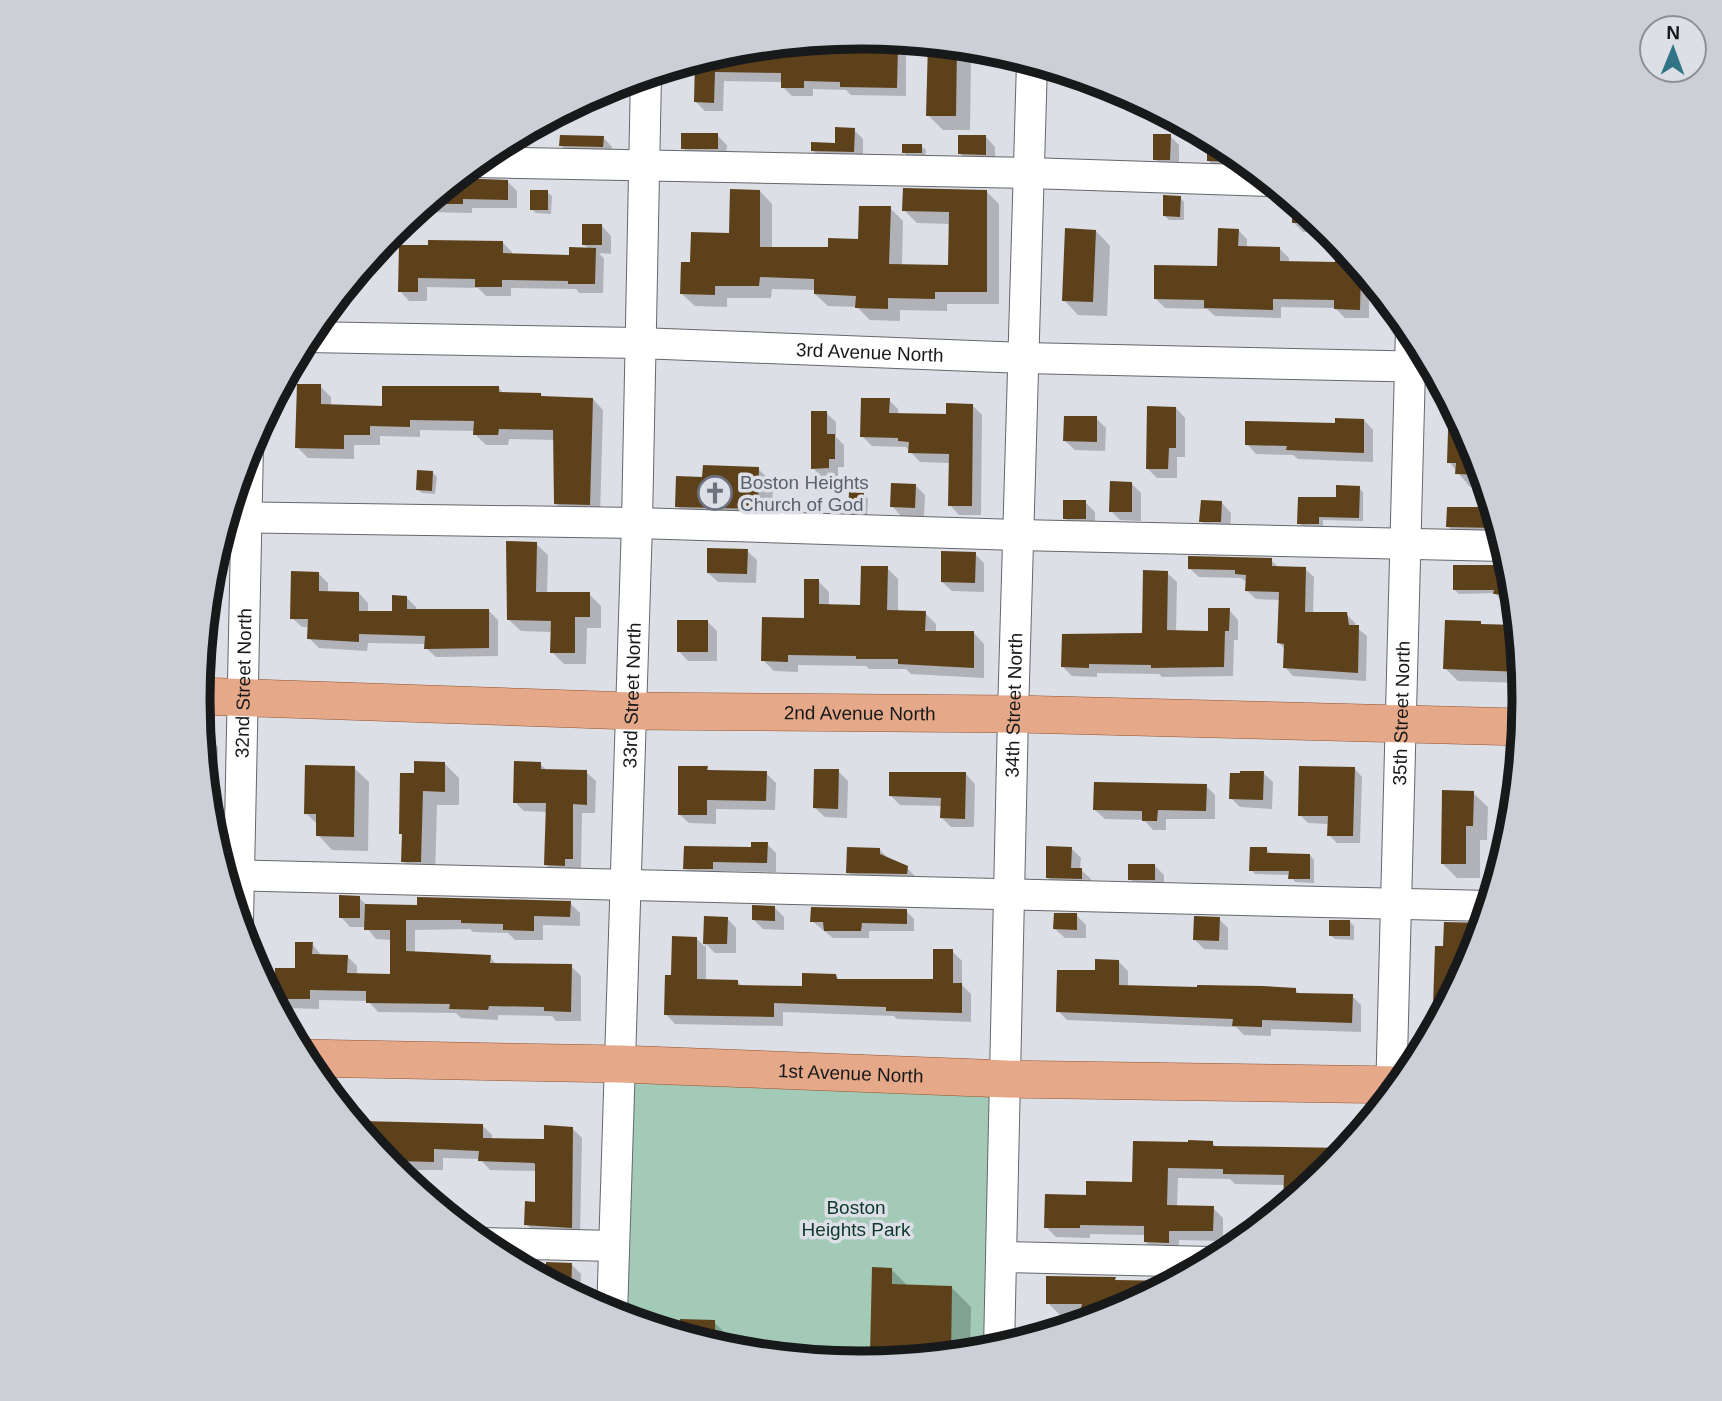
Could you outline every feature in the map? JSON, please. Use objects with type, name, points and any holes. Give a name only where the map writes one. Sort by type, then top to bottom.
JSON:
[{"type":"main road","name":"2nd Avenue North","points":[[209,696],[631,711],[1013,714],[1511,727]]},
{"type":"main road","name":"1st Avenue North","points":[[317,1058],[620,1064],[1007,1079],[1384,1089]]},
{"type":"street","name":"34th Street North","points":[[999,1337],[1013,714],[1032,72]]},
{"type":"street","name":"33rd Street North","points":[[612,1302],[631,711],[646,86]]},
{"type":"street","points":[[494,162],[1253,180]]},
{"type":"street","name":"3rd Avenue North","points":[[320,337],[639,343],[1023,358],[1420,367]]},
{"type":"street","name":"35th Street North","points":[[1394,1074],[1406,544],[1421,368]]},
{"type":"street","points":[[236,518],[636,523],[1493,546]]},
{"type":"street","name":"32nd Street North","points":[[232,867],[243,697],[236,518]]},
{"type":"street","points":[[234,875],[1479,906]]},
{"type":"street","points":[[501,1243],[614,1246]]},
{"type":"street","points":[[1002,1257],[1192,1262]]},
{"type":"green space","name":"Boston Heights Park","points":[[620,1064],[1007,1079],[991,1338],[904,1351],[818,1351],[692,1330],[612,1302]]},
{"type":"building","points":[[818,50],[898,50],[897,88],[840,87],[840,82],[804,81],[804,88],[781,88],[781,73],[715,72],[714,103],[694,102],[695,70]]},
{"type":"building","points":[[928,53],[957,57],[956,116],[926,116]]},
{"type":"building","points":[[835,127],[855,128],[854,152],[811,151],[811,142],[835,143]]},
{"type":"building","points":[[681,133],[718,133],[718,149],[681,149]]},
{"type":"building","points":[[1153,134],[1171,134],[1170,160],[1153,160]]},
{"type":"building","points":[[560,135],[604,136],[603,147],[559,146]]},
{"type":"building","points":[[958,135],[986,135],[986,155],[958,154]]},
{"type":"building","points":[[902,144],[922,144],[922,153],[902,153]]},
{"type":"building","points":[[1207,149],[1227,162],[1207,161]]},
{"type":"building","points":[[472,179],[508,180],[508,200],[463,199],[463,204],[440,204]]},
{"type":"building","points":[[903,188],[987,190],[987,292],[935,292],[935,299],[888,298],[888,309],[855,308],[856,296],[814,294],[814,279],[760,277],[759,286],[715,286],[715,295],[680,294],[681,262],[690,262],[691,232],[729,233],[730,189],[760,190],[760,247],[828,247],[828,238],[858,239],[859,206],[891,206],[889,264],[948,265],[949,212],[902,211]]},
{"type":"building","points":[[530,190],[548,190],[548,210],[530,210]]},
{"type":"building","points":[[1163,195],[1181,196],[1180,217],[1163,216]]},
{"type":"building","points":[[1292,212],[1304,223],[1292,223]]},
{"type":"building","points":[[582,224],[602,224],[602,245],[582,245]]},
{"type":"building","points":[[1065,228],[1096,230],[1093,302],[1062,301]]},
{"type":"building","points":[[1218,228],[1239,229],[1238,246],[1280,247],[1280,261],[1335,262],[1335,254],[1361,283],[1360,310],[1334,309],[1334,300],[1273,299],[1273,310],[1204,308],[1204,300],[1154,299],[1154,265],[1217,266]]},
{"type":"building","points":[[428,240],[503,241],[503,253],[569,255],[569,247],[596,248],[595,284],[502,280],[502,287],[475,287],[475,279],[418,278],[418,292],[398,292],[399,245],[428,245]]},
{"type":"building","points":[[297,384],[321,384],[321,404],[382,406],[382,386],[499,386],[499,392],[593,398],[590,505],[554,504],[553,430],[499,429],[498,435],[473,435],[474,421],[410,420],[410,427],[370,426],[370,435],[344,435],[344,449],[295,448]]},
{"type":"building","points":[[861,398],[890,398],[889,413],[946,414],[946,403],[973,404],[972,506],[948,506],[949,454],[908,453],[909,442],[898,441],[898,438],[860,437]]},
{"type":"building","points":[[1147,406],[1176,407],[1176,448],[1169,448],[1168,469],[1146,469]]},
{"type":"building","points":[[811,411],[827,411],[827,434],[835,434],[835,459],[829,459],[829,468],[811,469]]},
{"type":"building","points":[[1064,416],[1097,416],[1097,442],[1063,441]]},
{"type":"building","points":[[1335,418],[1364,419],[1364,453],[1286,450],[1287,446],[1245,445],[1245,421],[1335,423]]},
{"type":"building","points":[[1448,419],[1472,475],[1455,474],[1456,463],[1447,463]]},
{"type":"building","points":[[703,465],[759,467],[758,509],[675,507],[676,476],[702,477]]},
{"type":"building","points":[[417,470],[433,471],[432,491],[416,490]]},
{"type":"building","points":[[1110,481],[1132,482],[1132,512],[1109,512]]},
{"type":"building","points":[[891,483],[916,484],[915,508],[890,507]]},
{"type":"building","points":[[1336,485],[1360,486],[1359,518],[1319,517],[1319,524],[1297,524],[1298,497],[1336,497]]},
{"type":"building","points":[[849,492],[864,493],[864,513],[848,512]]},
{"type":"building","points":[[1063,500],[1086,500],[1086,519],[1063,519]]},
{"type":"building","points":[[1201,500],[1222,501],[1221,522],[1199,522]]},
{"type":"building","points":[[1447,507],[1483,507],[1489,528],[1446,527]]},
{"type":"building","points":[[506,541],[537,542],[536,592],[590,592],[590,617],[575,617],[575,653],[550,653],[551,621],[507,620]]},
{"type":"building","points":[[707,548],[748,549],[747,574],[707,573]]},
{"type":"building","points":[[941,551],[976,552],[975,583],[941,582]]},
{"type":"building","points":[[1188,556],[1272,558],[1272,566],[1306,567],[1305,612],[1347,612],[1349,625],[1359,625],[1358,673],[1283,668],[1284,644],[1277,643],[1279,592],[1245,591],[1246,575],[1235,574],[1235,570],[1188,569]]},
{"type":"building","points":[[1498,563],[1504,595],[1493,594],[1494,590],[1453,590],[1453,565]]},
{"type":"building","points":[[861,566],[888,566],[887,610],[926,611],[925,631],[974,631],[974,668],[898,664],[898,659],[856,659],[856,656],[788,655],[788,662],[761,661],[762,617],[804,618],[804,579],[819,579],[819,604],[860,605]]},
{"type":"building","points":[[1143,570],[1168,571],[1167,630],[1208,631],[1208,608],[1230,608],[1229,631],[1225,631],[1224,667],[1151,668],[1151,665],[1089,664],[1089,668],[1061,667],[1062,634],[1142,633]]},
{"type":"building","points":[[291,571],[319,572],[319,591],[359,592],[359,611],[392,611],[392,595],[407,596],[407,609],[489,609],[489,648],[424,649],[425,636],[359,634],[359,642],[307,639],[308,619],[290,619]]},
{"type":"building","points":[[677,620],[708,620],[708,652],[677,652]]},
{"type":"building","points":[[1445,620],[1508,625],[1511,672],[1443,669]]},
{"type":"building","points":[[414,761],[445,762],[445,792],[423,791],[421,862],[401,862],[400,773],[414,773]]},
{"type":"building","points":[[514,761],[541,762],[541,769],[587,770],[587,805],[573,804],[573,859],[565,859],[565,866],[544,865],[546,803],[513,803]]},
{"type":"building","points":[[305,765],[355,766],[354,837],[316,836],[316,814],[304,814]]},
{"type":"building","points":[[678,766],[708,766],[707,770],[767,771],[766,801],[707,800],[707,815],[678,815]]},
{"type":"building","points":[[1299,766],[1355,767],[1353,836],[1327,836],[1328,816],[1298,816]]},
{"type":"building","points":[[814,769],[839,769],[838,809],[813,808]]},
{"type":"building","points":[[1264,771],[1263,800],[1229,799],[1230,773]]},
{"type":"building","points":[[889,772],[966,772],[965,819],[940,818],[941,798],[889,796]]},
{"type":"building","points":[[1094,782],[1207,784],[1206,811],[1158,810],[1157,821],[1142,821],[1142,811],[1093,810]]},
{"type":"building","points":[[1442,790],[1474,791],[1473,826],[1466,826],[1466,864],[1441,864]]},
{"type":"building","points":[[751,842],[768,842],[767,863],[713,862],[713,869],[683,869],[684,846],[751,847]]},
{"type":"building","points":[[1046,846],[1072,847],[1071,868],[1082,868],[1082,879],[1046,878]]},
{"type":"building","points":[[847,847],[880,848],[880,854],[908,866],[907,874],[846,873]]},
{"type":"building","points":[[1250,847],[1267,847],[1267,853],[1310,854],[1310,879],[1288,879],[1289,871],[1249,871]]},
{"type":"building","points":[[1128,864],[1155,864],[1155,880],[1128,880]]},
{"type":"building","points":[[339,895],[360,896],[360,918],[339,918]]},
{"type":"building","points":[[417,897],[571,901],[570,917],[534,916],[534,931],[503,930],[503,924],[461,923],[461,920],[406,920],[406,951],[491,955],[490,963],[572,964],[571,1012],[544,1011],[544,1007],[489,1006],[488,1010],[449,1009],[450,1004],[366,1003],[366,991],[310,990],[310,999],[282,999],[274,984],[275,968],[295,968],[295,942],[313,942],[312,954],[348,955],[347,973],[390,974],[390,930],[364,930],[365,904],[417,905]]},
{"type":"building","points":[[752,905],[775,906],[775,921],[752,920]]},
{"type":"building","points":[[811,907],[907,909],[907,924],[862,923],[861,931],[824,931],[823,922],[810,922]]},
{"type":"building","points":[[1054,913],[1077,913],[1077,930],[1053,929]]},
{"type":"building","points":[[704,916],[728,917],[727,944],[703,944]]},
{"type":"building","points":[[1194,916],[1220,917],[1219,941],[1193,940]]},
{"type":"building","points":[[1329,920],[1350,920],[1350,936],[1329,936]]},
{"type":"building","points":[[1444,922],[1473,923],[1445,989],[1436,1006],[1433,1006],[1435,946],[1443,946]]},
{"type":"building","points":[[672,936],[697,937],[697,979],[738,980],[738,985],[802,986],[802,973],[836,974],[837,979],[933,979],[933,949],[953,949],[953,983],[962,983],[962,1013],[774,1003],[774,1017],[664,1015],[665,975],[671,975]]},
{"type":"building","points":[[1095,959],[1119,960],[1119,985],[1263,986],[1296,988],[1296,993],[1353,994],[1352,1023],[1262,1020],[1262,1027],[1232,1026],[1233,1019],[1056,1012],[1057,970],[1095,970]]},
{"type":"building","points":[[364,1121],[483,1124],[483,1138],[544,1139],[544,1125],[573,1127],[572,1228],[524,1225],[525,1201],[535,1202],[534,1163],[478,1161],[479,1151],[434,1149],[434,1162],[400,1161],[397,1150],[389,1150]]},
{"type":"building","points":[[1133,1141],[1213,1141],[1213,1146],[1334,1148],[1308,1174],[1301,1174],[1301,1181],[1283,1196],[1284,1175],[1223,1174],[1223,1169],[1168,1168],[1167,1205],[1214,1206],[1213,1231],[1169,1231],[1169,1243],[1144,1242],[1144,1226],[1080,1225],[1080,1228],[1044,1228],[1045,1194],[1086,1195],[1086,1181],[1132,1182]]},
{"type":"building","points":[[546,1262],[572,1263],[571,1284],[546,1271]]},
{"type":"building","points":[[872,1267],[892,1268],[892,1284],[952,1286],[951,1345],[870,1352]]},
{"type":"building","points":[[1046,1276],[1157,1281],[1093,1308],[1081,1308],[1082,1304],[1046,1304]]},
{"type":"building","points":[[680,1319],[715,1320],[715,1335],[692,1330],[680,1326]]},
{"type":"place","name":"Boston Heights Church of God","points":[[715,493]]}]
